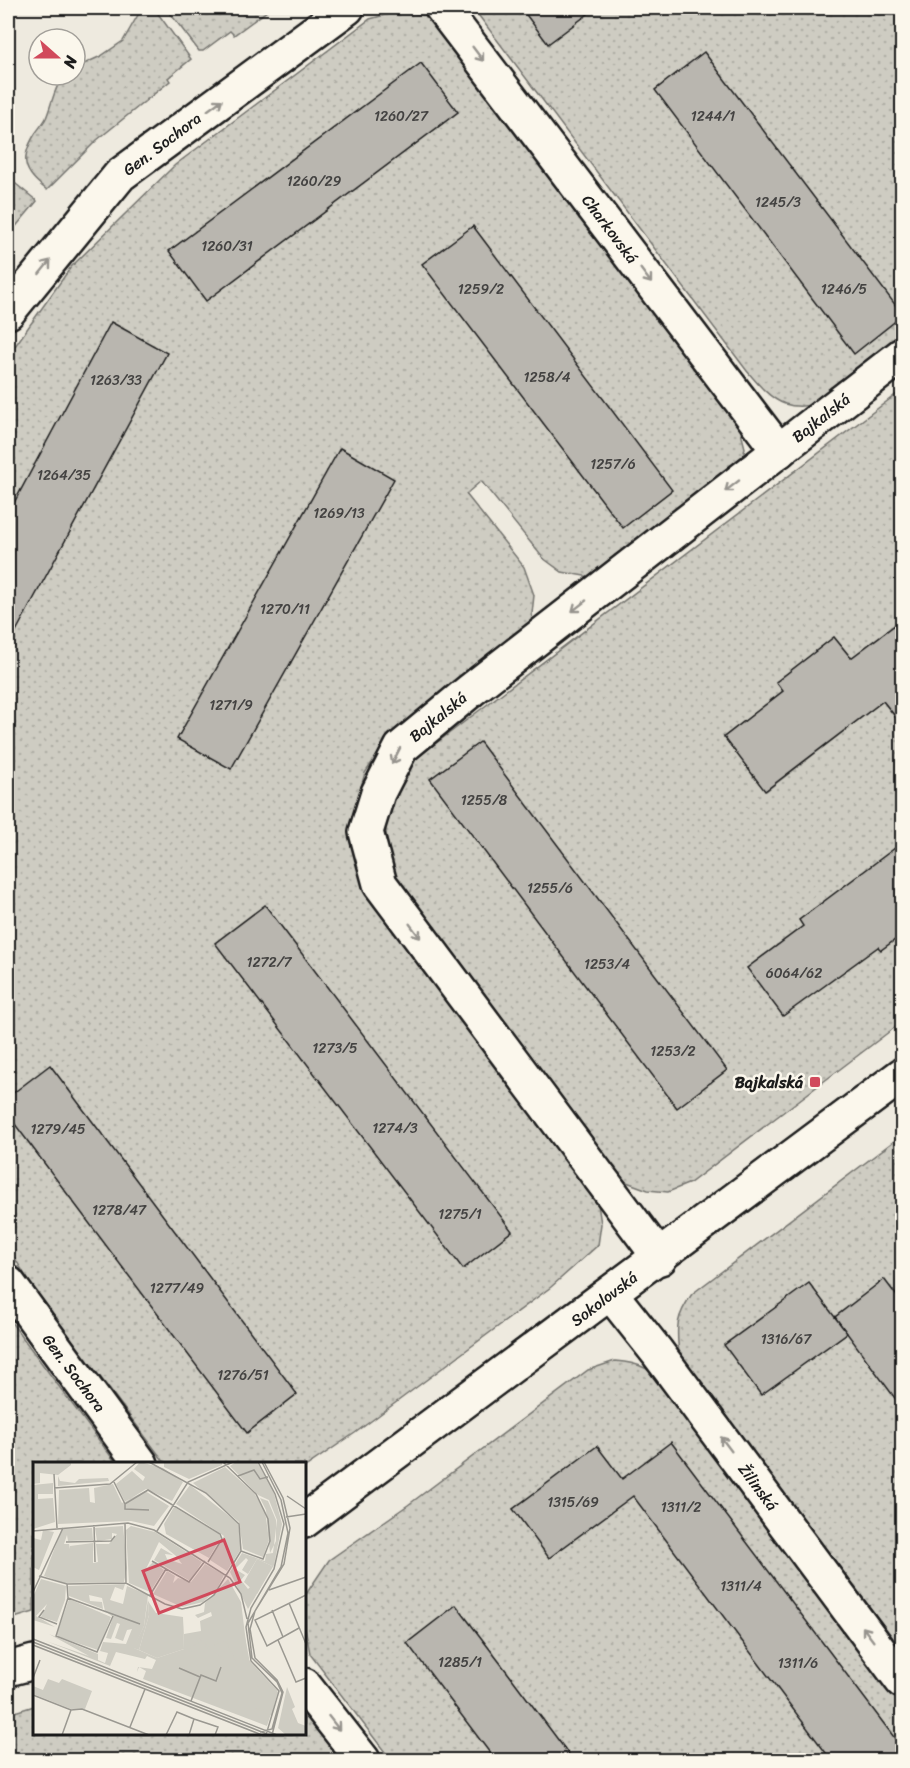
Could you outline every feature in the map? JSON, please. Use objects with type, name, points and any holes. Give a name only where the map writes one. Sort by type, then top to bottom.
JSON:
[{"type":"street","name":"Gen. Sochora","points":[[8,312],[120,175],[347,8]]},
{"type":"street","name":"Charkovská","points":[[442,8],[779,450]]},
{"type":"street","name":"Bajkalská","points":[[660,1258],[380,884],[366,832],[378,793],[400,748],[903,355]]},
{"type":"street","name":"Sokolovská","points":[[306,1520],[903,1075]]},
{"type":"street","name":"Gen. Sochora","points":[[8,1283],[140,1462]]},
{"type":"street","name":"Žilinská","points":[[611,1294],[664,1361],[903,1681]]},
{"type":"street","points":[[8,1669],[33,1662]]},
{"type":"street","points":[[306,1688],[363,1761]]},
{"type":"shaded area","points":[[142,8],[154,8],[191,59],[168,78],[170,81],[97,140],[47,190],[33,178],[26,165],[26,159],[30,143],[46,118],[57,87],[87,87],[87,62],[123,41]]},
{"type":"shaded area","points":[[166,8],[271,8],[234,35],[230,31],[203,51],[199,51]]},
{"type":"shaded area","points":[[473,8],[902,8],[902,348],[848,389],[816,404],[801,406],[785,404],[769,395],[747,371]]},
{"type":"shaded area","points":[[399,11],[430,16],[736,413],[745,448],[740,470],[590,577],[562,572],[543,558],[481,481],[466,494],[524,567],[534,595],[531,623],[513,647],[386,742],[365,773],[361,787],[353,839],[356,859],[365,886],[589,1187],[598,1204],[601,1224],[598,1245],[551,1287],[355,1433],[306,1466],[306,1462],[164,1462],[31,1285],[8,1247],[8,356],[71,267],[175,165],[370,19]]},
{"type":"shaded area","points":[[11,180],[37,201],[8,236],[8,184]]},
{"type":"shaded area","points":[[902,390],[902,619],[851,658],[834,637],[777,682],[783,691],[724,737],[766,791],[883,701],[902,726],[902,1022],[690,1183],[668,1192],[648,1190],[624,1181],[607,1163],[398,883],[388,859],[385,817],[395,781],[414,760]]},
{"type":"shaded area","points":[[902,1135],[902,1650],[679,1354],[678,1322],[692,1294]]},
{"type":"shaded area","points":[[8,1318],[115,1462],[33,1462],[33,1612],[8,1620]]},
{"type":"shaded area","points":[[615,1361],[632,1363],[646,1368],[670,1389],[902,1698],[902,1760],[391,1760],[310,1654],[306,1632],[306,1594],[329,1560],[408,1505],[588,1370]]},
{"type":"shaded area","points":[[33,1706],[33,1735],[306,1735],[306,1712],[342,1760],[8,1760],[8,1714]]},
{"type":"building","points":[[521,8],[596,8],[548,44]]},
{"type":"building","points":[[704,52],[903,315],[854,354],[655,90]]},
{"type":"building","points":[[421,63],[458,112],[206,301],[169,251]]},
{"type":"building","points":[[473,226],[672,490],[623,528],[422,264]]},
{"type":"building","points":[[111,322],[167,353],[8,646],[8,514]]},
{"type":"building","points":[[340,448],[394,479],[231,769],[177,739]]},
{"type":"building","points":[[903,619],[903,726],[883,701],[765,791],[724,737],[783,691],[776,682],[834,637],[851,658]]},
{"type":"building","points":[[480,742],[727,1070],[677,1108],[430,779]]},
{"type":"building","points":[[903,842],[903,934],[881,950],[878,947],[783,1016],[747,968],[803,926],[799,920]]},
{"type":"building","points":[[265,905],[512,1231],[463,1269],[215,943]]},
{"type":"building","points":[[50,1065],[297,1394],[247,1433],[8,1115],[8,1097]]},
{"type":"building","points":[[884,1279],[903,1304],[903,1409],[835,1317]]},
{"type":"building","points":[[809,1283],[847,1333],[761,1395],[724,1345]]},
{"type":"building","points":[[671,1442],[903,1749],[903,1761],[832,1761],[633,1496],[549,1558],[513,1509],[597,1446],[622,1479]]},
{"type":"building","points":[[456,1605],[574,1761],[496,1761],[407,1643]]},
{"type":"place","name":"Bajkalská","points":[[815,1082]]}]
